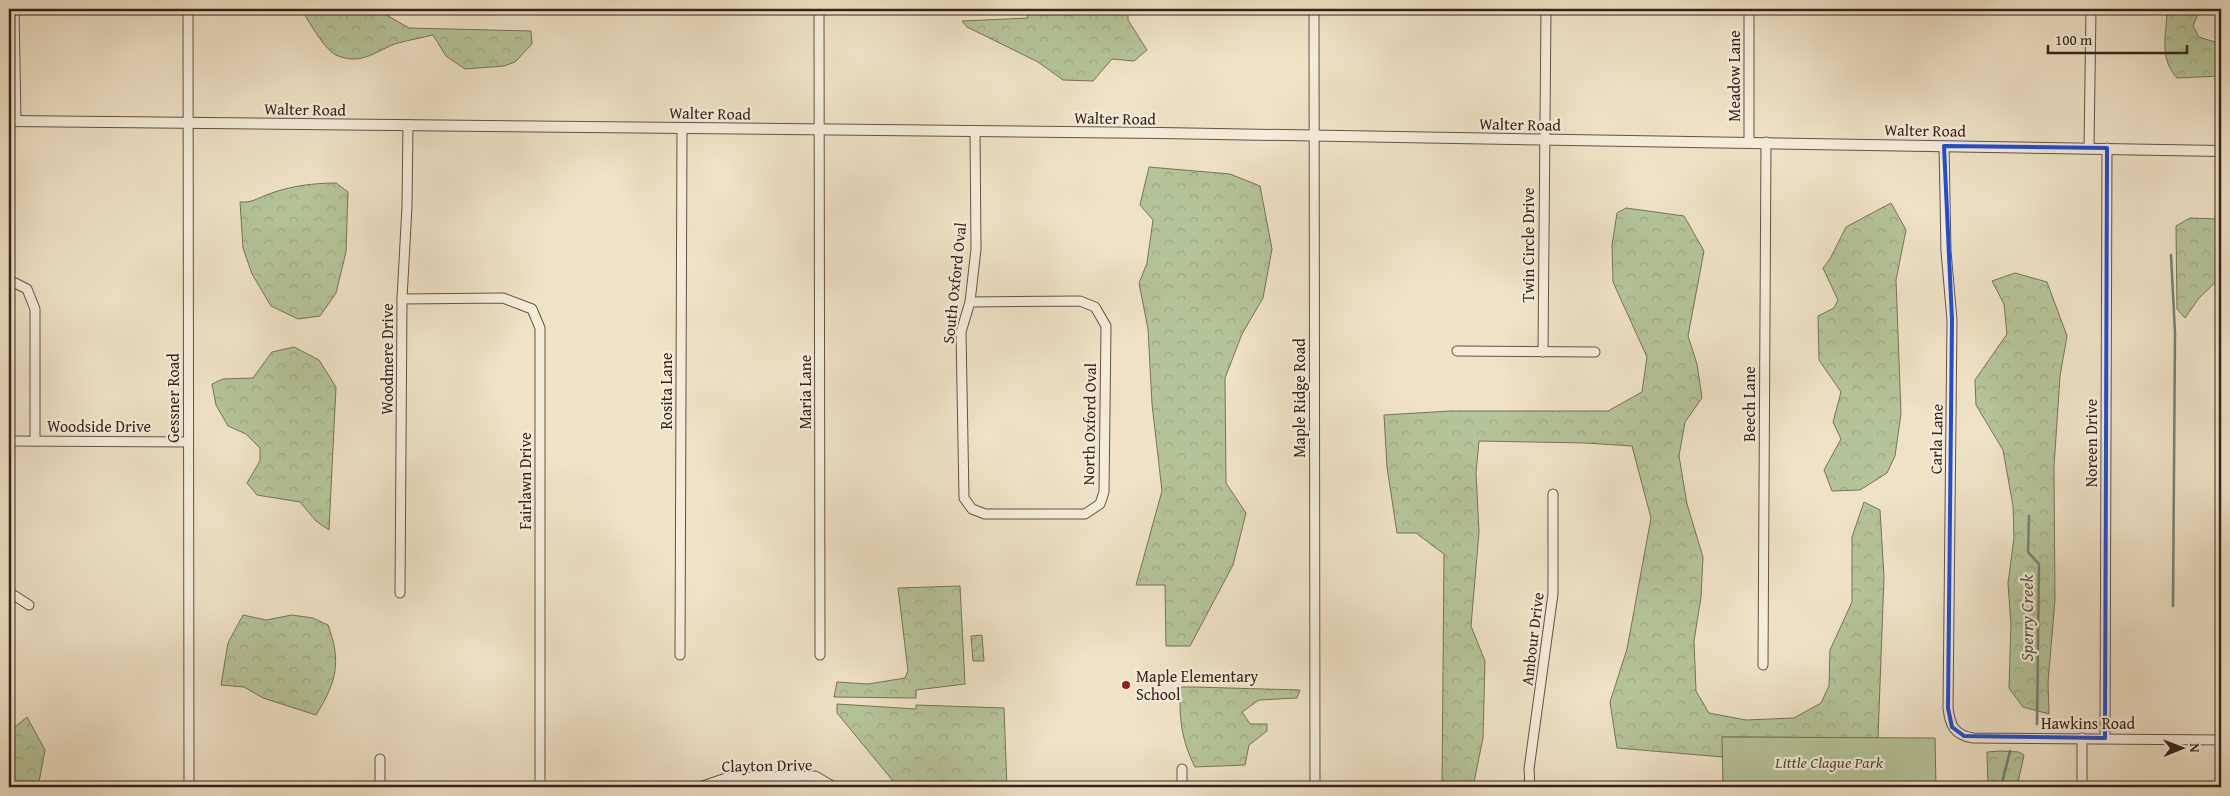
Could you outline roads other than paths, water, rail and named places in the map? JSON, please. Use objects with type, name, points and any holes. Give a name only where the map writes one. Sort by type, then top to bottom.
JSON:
[{"type":"street","points":[[12,121],[14,9]]},
{"type":"street","name":"Gessner Road","points":[[188,9],[189,787]]},
{"type":"street","name":"Maria Lane","points":[[819,9],[820,655]]},
{"type":"street","name":"Maple Ridge Road","points":[[1314,9],[1316,787]]},
{"type":"street","name":"Twin Circle Drive","points":[[1543,352],[1546,9]]},
{"type":"street","name":"Meadow Lane","points":[[1749,9],[1749,142]]},
{"type":"street","points":[[2089,148],[2091,9]]},
{"type":"street","name":"Walter Road","points":[[12,121],[820,129],[1766,142],[2221,152]]},
{"type":"street","name":"Woodmere Drive","points":[[400,593],[402,299],[407,206],[408,126]]},
{"type":"street","name":"Rosita Lane","points":[[680,655],[682,128]]},
{"type":"street","name":"South Oxford Oval","points":[[975,131],[976,249],[970,302],[961,332],[964,498],[972,510],[986,514],[1085,514]]},
{"type":"street","name":"Beech Lane","points":[[1763,665],[1766,142]]},
{"type":"street","name":"Carla Lane","points":[[1944,146],[1946,251],[1952,320],[1948,708],[1949,718],[1956,732]]},
{"type":"street","name":"Noreen Drive","points":[[2105,738],[2107,148]]},
{"type":"street","points":[[9,280],[27,290],[35,308],[35,441]]},
{"type":"street","name":"Fairlawn Drive","points":[[402,299],[504,298],[532,309],[540,328],[540,787]]},
{"type":"street","name":"North Oxford Oval","points":[[970,302],[1080,301],[1095,308],[1106,326],[1104,492],[1100,504],[1085,514]]},
{"type":"street","points":[[1457,351],[1595,352]]},
{"type":"street","name":"Woodside Drive","points":[[9,441],[188,442]]},
{"type":"street","name":"Ambour Drive","points":[[1530,787],[1529,769],[1553,594],[1553,494]]},
{"type":"street","points":[[9,592],[29,605]]},
{"type":"street","name":"Hawkins Road","points":[[1956,732],[1973,738],[2221,740]]},
{"type":"street","points":[[2082,738],[2082,787]]},
{"type":"street","points":[[380,759],[380,787]]},
{"type":"street","points":[[1182,769],[1182,787]]},
{"type":"street","name":"Clayton Drive","points":[[700,787],[726,778],[815,776],[834,787]]},
{"type":"waterway","points":[[2171,255],[2175,333],[2173,606]]},
{"type":"waterway","name":"Sperry Creek","points":[[2029,516],[2028,552],[2039,564],[2037,724]]},
{"type":"waterway","name":"Sperry Creek","points":[[2001,787],[2010,751]]},
{"type":"place","name":"Maple Elementary School","points":[[1126,685]]},
{"type":"park label","name":"Little Clague Park","points":[[1829,762]]}]
